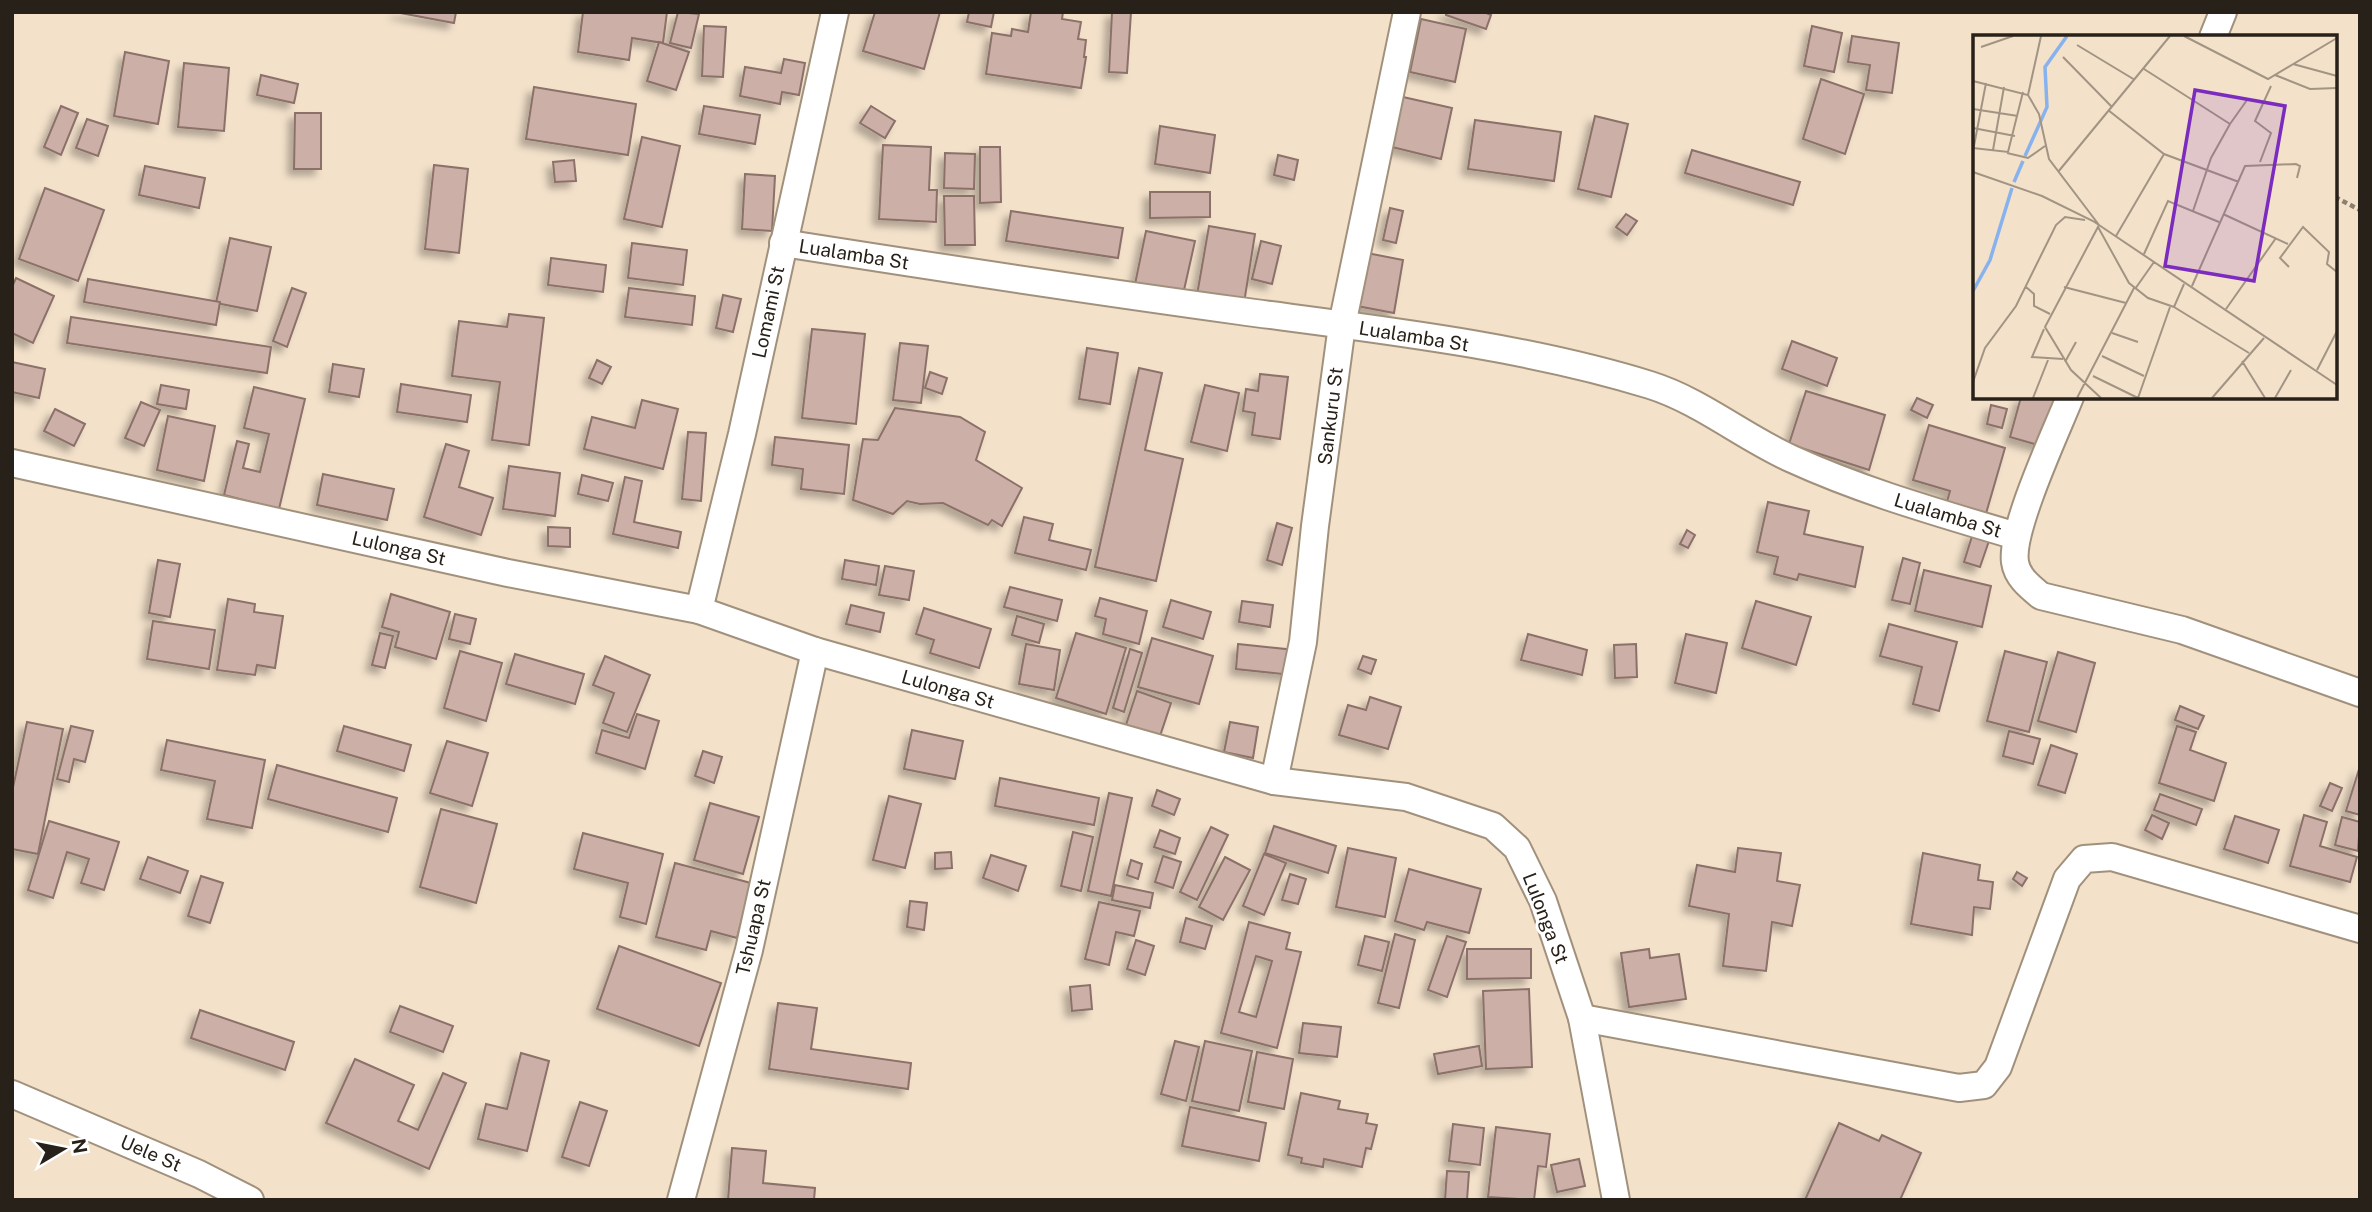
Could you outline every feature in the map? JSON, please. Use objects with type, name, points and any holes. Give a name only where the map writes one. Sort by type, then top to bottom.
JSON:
[{"type":"street","name":"Lomami St","points":[[699,610],[742,433],[835,12]]},
{"type":"street","name":"Sankuru St","points":[[1274,780],[1303,642],[1315,526],[1342,325],[1407,12]]},
{"type":"street","points":[[2214,35],[2223,12]]},
{"type":"street","name":"Lualamba St","points":[[783,243],[1056,286],[1342,325],[1526,354],[1651,385],[1694,404],[1790,458],[1864,489],[2016,536]]},
{"type":"street","points":[[2069,399],[2016,536],[2015,563],[2022,580],[2040,596],[2182,630],[2360,693]]},
{"type":"street","name":"Lulonga St","points":[[12,463],[508,573],[699,610],[814,651],[1274,780],[1406,797],[1493,826],[1517,848],[1543,901],[1582,1018],[1615,1200]]},
{"type":"street","name":"Tshuapa St","points":[[681,1200],[749,950],[814,651]]},
{"type":"street","points":[[1582,1018],[1959,1088],[1984,1085],[1998,1067],[2067,879],[2084,859],[2112,857],[2360,929]]},
{"type":"street","name":"Uele St","points":[[12,1094],[199,1174],[250,1200]]},
{"type":"path","points":[[2337,198],[2360,210]]},
{"type":"building","points":[[395,12],[456,12],[454,23]]},
{"type":"building","points":[[583,12],[667,12],[663,43],[632,38],[629,60],[578,52]]},
{"type":"building","points":[[678,12],[699,14],[691,48],[670,43]]},
{"type":"building","points":[[875,12],[940,12],[924,69],[863,51]]},
{"type":"building","points":[[969,12],[994,12],[991,27],[967,22]]},
{"type":"building","points":[[1031,12],[1063,12],[1062,19],[1081,22],[1078,39],[1086,40],[1086,57],[1081,88],[986,74],[992,33],[1011,36],[1012,29],[1028,32]]},
{"type":"building","points":[[1112,12],[1131,12],[1127,73],[1109,72]]},
{"type":"building","points":[[1446,12],[1484,12],[1491,15],[1486,29],[1446,15]]},
{"type":"building","points":[[1421,19],[1466,29],[1455,82],[1410,72]]},
{"type":"building","points":[[704,26],[726,27],[723,77],[702,76]]},
{"type":"building","points":[[1812,26],[1842,33],[1834,72],[1804,66]]},
{"type":"building","points":[[1852,36],[1899,43],[1892,93],[1866,90],[1870,65],[1848,62]]},
{"type":"building","points":[[659,42],[689,52],[676,90],[647,81]]},
{"type":"building","points":[[125,52],[169,61],[158,124],[114,116]]},
{"type":"building","points":[[784,59],[805,63],[799,95],[782,92],[780,104],[740,96],[745,67],[781,73]]},
{"type":"building","points":[[184,63],[229,68],[224,131],[178,127]]},
{"type":"building","points":[[261,75],[298,84],[294,103],[257,95]]},
{"type":"building","points":[[1821,79],[1864,94],[1845,154],[1803,139]]},
{"type":"building","points":[[534,87],[636,104],[628,155],[526,139]]},
{"type":"building","points":[[1403,97],[1452,108],[1441,159],[1392,147]]},
{"type":"building","points":[[61,106],[78,113],[61,155],[44,147]]},
{"type":"building","points":[[704,106],[760,115],[755,144],[699,134]]},
{"type":"building","points":[[871,106],[895,121],[885,138],[860,123]]},
{"type":"building","points":[[295,113],[321,113],[321,169],[294,169]]},
{"type":"building","points":[[1595,116],[1628,124],[1611,197],[1578,189]]},
{"type":"building","points":[[87,119],[108,126],[98,156],[76,148]]},
{"type":"building","points":[[1475,120],[1561,132],[1554,181],[1468,169]]},
{"type":"building","points":[[1160,126],[1215,135],[1210,173],[1155,164]]},
{"type":"building","points":[[642,137],[680,146],[662,227],[624,219]]},
{"type":"building","points":[[883,145],[931,147],[929,190],[937,190],[936,222],[879,219]]},
{"type":"building","points":[[980,147],[1000,147],[1001,202],[980,203]]},
{"type":"building","points":[[1692,150],[1800,182],[1793,205],[1685,173]]},
{"type":"building","points":[[945,153],[975,154],[974,189],[944,188]]},
{"type":"building","points":[[1278,155],[1298,160],[1294,180],[1274,175]]},
{"type":"building","points":[[574,160],[576,181],[555,182],[553,162]]},
{"type":"building","points":[[434,165],[468,169],[459,253],[425,249]]},
{"type":"building","points":[[145,166],[205,178],[199,208],[139,195]]},
{"type":"building","points":[[745,174],[775,176],[772,231],[742,229]]},
{"type":"building","points":[[45,188],[104,210],[78,281],[19,259]]},
{"type":"building","points":[[1150,192],[1210,192],[1210,217],[1150,218]]},
{"type":"building","points":[[944,196],[974,196],[975,245],[945,245]]},
{"type":"building","points":[[1390,208],[1403,211],[1396,243],[1383,240]]},
{"type":"building","points":[[1011,211],[1123,228],[1118,258],[1006,241]]},
{"type":"building","points":[[1626,214],[1637,221],[1627,235],[1616,227]]},
{"type":"building","points":[[1209,226],[1255,234],[1244,303],[1197,295]]},
{"type":"building","points":[[1146,231],[1195,241],[1182,299],[1134,289]]},
{"type":"building","points":[[230,238],[271,247],[257,311],[216,303]]},
{"type":"building","points":[[1261,241],[1281,246],[1272,284],[1252,279]]},
{"type":"building","points":[[632,243],[687,250],[683,285],[628,278]]},
{"type":"building","points":[[1367,253],[1403,260],[1394,313],[1357,306]]},
{"type":"building","points":[[551,258],[606,265],[603,292],[548,285]]},
{"type":"building","points":[[16,278],[54,296],[33,343],[12,333],[12,287]]},
{"type":"building","points":[[88,279],[220,302],[216,325],[84,302]]},
{"type":"building","points":[[292,288],[306,293],[287,347],[273,341]]},
{"type":"building","points":[[629,288],[695,296],[692,325],[625,317]]},
{"type":"building","points":[[723,295],[741,299],[733,332],[716,328]]},
{"type":"building","points":[[509,314],[544,318],[529,445],[492,440],[500,382],[452,376],[459,321],[507,327]]},
{"type":"building","points":[[71,317],[271,347],[267,373],[67,343]]},
{"type":"building","points":[[812,329],[865,334],[856,424],[802,418]]},
{"type":"building","points":[[1792,341],[1837,358],[1827,386],[1782,369]]},
{"type":"building","points":[[900,343],[928,346],[921,403],[893,400]]},
{"type":"building","points":[[1087,348],[1118,353],[1110,404],[1079,399]]},
{"type":"building","points":[[597,360],[611,367],[602,384],[589,378]]},
{"type":"building","points":[[12,362],[45,369],[39,398],[12,392]]},
{"type":"building","points":[[333,364],[364,369],[359,397],[329,392]]},
{"type":"building","points":[[1139,368],[1162,373],[1145,450],[1183,459],[1156,581],[1095,567]]},
{"type":"building","points":[[930,372],[947,378],[942,394],[925,388]]},
{"type":"building","points":[[1260,374],[1288,377],[1280,439],[1252,435],[1255,413],[1243,411],[1246,389],[1258,391]]},
{"type":"building","points":[[401,384],[471,395],[467,422],[397,412]]},
{"type":"building","points":[[161,385],[189,390],[186,409],[157,404]]},
{"type":"building","points":[[1205,385],[1239,393],[1227,451],[1191,442]]},
{"type":"building","points":[[254,387],[305,399],[279,509],[224,495],[237,441],[249,444],[243,468],[260,472],[269,434],[244,428]]},
{"type":"building","points":[[1806,391],[1885,415],[1869,470],[1789,444]]},
{"type":"building","points":[[1917,398],[1933,405],[1927,418],[1911,410]]},
{"type":"building","points":[[2020,399],[2059,399],[2045,447],[2010,437]]},
{"type":"building","points":[[642,400],[678,409],[663,469],[584,449],[592,417],[635,428]]},
{"type":"building","points":[[141,402],[160,410],[144,446],[125,438]]},
{"type":"building","points":[[1991,405],[2007,409],[2002,428],[1987,424]]},
{"type":"building","points":[[895,408],[960,417],[985,432],[976,460],[1022,488],[1002,526],[992,520],[988,525],[943,503],[920,504],[907,501],[893,514],[853,500],[863,439],[878,440]]},
{"type":"building","points":[[55,409],[85,424],[74,446],[44,431]]},
{"type":"building","points":[[168,416],[215,426],[204,481],[157,470]]},
{"type":"building","points":[[1929,425],[2005,448],[1985,517],[1946,505],[1950,491],[1913,480]]},
{"type":"building","points":[[688,432],[706,433],[701,501],[682,499]]},
{"type":"building","points":[[775,437],[849,445],[844,494],[801,489],[803,469],[772,465]]},
{"type":"building","points":[[446,444],[469,451],[459,487],[493,498],[481,535],[424,517]]},
{"type":"building","points":[[509,466],[560,473],[555,516],[503,509]]},
{"type":"building","points":[[323,474],[394,489],[387,520],[317,505]]},
{"type":"building","points":[[582,475],[613,483],[608,501],[578,494]]},
{"type":"building","points":[[625,477],[642,481],[634,522],[681,532],[678,548],[613,534]]},
{"type":"building","points":[[1768,502],[1809,511],[1804,534],[1863,547],[1855,587],[1799,574],[1797,580],[1774,574],[1778,557],[1757,552]]},
{"type":"building","points":[[1024,517],[1053,524],[1049,540],[1091,550],[1086,570],[1015,553]]},
{"type":"building","points":[[1277,523],[1292,528],[1282,565],[1267,560]]},
{"type":"building","points":[[548,527],[570,528],[570,547],[548,546]]},
{"type":"building","points":[[1687,530],[1695,535],[1688,548],[1680,544]]},
{"type":"building","points":[[1973,533],[1990,538],[1980,567],[1964,562]]},
{"type":"building","points":[[1903,558],[1920,563],[1910,604],[1892,600]]},
{"type":"building","points":[[158,560],[180,564],[170,617],[149,613]]},
{"type":"building","points":[[845,560],[879,566],[876,585],[842,579]]},
{"type":"building","points":[[885,566],[914,571],[909,600],[879,595]]},
{"type":"building","points":[[1924,570],[1991,586],[1982,627],[1915,611]]},
{"type":"building","points":[[1010,587],[1062,600],[1057,621],[1004,607]]},
{"type":"building","points":[[391,594],[450,612],[436,659],[395,647],[399,632],[382,627]]},
{"type":"building","points":[[1100,598],[1147,611],[1139,644],[1103,634],[1106,619],[1095,616]]},
{"type":"building","points":[[228,599],[255,604],[254,612],[283,616],[275,668],[257,665],[255,675],[217,670]]},
{"type":"building","points":[[1171,600],[1211,612],[1203,639],[1163,627]]},
{"type":"building","points":[[1242,601],[1273,605],[1270,627],[1239,622]]},
{"type":"building","points":[[1756,601],[1811,617],[1796,665],[1742,648]]},
{"type":"building","points":[[851,605],[884,613],[880,632],[846,624]]},
{"type":"building","points":[[924,608],[991,629],[979,668],[930,653],[934,640],[916,634]]},
{"type":"building","points":[[455,614],[476,619],[470,644],[449,639]]},
{"type":"building","points":[[1017,616],[1044,624],[1039,643],[1012,635]]},
{"type":"building","points":[[153,621],[215,630],[209,669],[147,659]]},
{"type":"building","points":[[1889,624],[1957,642],[1939,711],[1913,704],[1922,667],[1880,656]]},
{"type":"building","points":[[380,633],[393,636],[385,668],[372,665]]},
{"type":"building","points":[[1076,633],[1126,648],[1106,714],[1056,698]]},
{"type":"building","points":[[1528,634],[1587,650],[1582,675],[1521,660]]},
{"type":"building","points":[[1686,634],[1727,643],[1716,693],[1675,683]]},
{"type":"building","points":[[1152,638],[1213,656],[1199,704],[1138,687]]},
{"type":"building","points":[[1026,644],[1060,650],[1054,690],[1019,684]]},
{"type":"building","points":[[1238,644],[1295,650],[1292,675],[1236,669]]},
{"type":"building","points":[[1636,644],[1637,677],[1615,678],[1614,645]]},
{"type":"building","points":[[1130,649],[1142,653],[1124,712],[1113,708]]},
{"type":"building","points":[[460,651],[502,663],[486,721],[444,708]]},
{"type":"building","points":[[2005,651],[2047,662],[2029,732],[1987,721]]},
{"type":"building","points":[[2058,652],[2095,663],[2076,732],[2038,721]]},
{"type":"building","points":[[515,654],[584,674],[575,704],[506,684]]},
{"type":"building","points":[[605,656],[650,675],[627,732],[603,723],[614,693],[593,685]]},
{"type":"building","points":[[1363,656],[1376,660],[1371,674],[1358,669]]},
{"type":"building","points":[[1137,691],[1171,703],[1158,742],[1124,731]]},
{"type":"building","points":[[1370,697],[1401,707],[1388,749],[1339,735],[1348,705],[1366,710]]},
{"type":"building","points":[[2180,706],[2204,716],[2198,729],[2175,720]]},
{"type":"building","points":[[637,714],[659,721],[645,769],[596,753],[602,730],[629,738]]},
{"type":"building","points":[[27,722],[63,729],[38,854],[12,849],[12,792]]},
{"type":"building","points":[[1230,722],[1258,727],[1253,758],[1224,752]]},
{"type":"building","points":[[71,726],[93,731],[85,762],[74,759],[69,782],[57,779]]},
{"type":"building","points":[[344,726],[411,745],[404,771],[337,751]]},
{"type":"building","points":[[2177,726],[2196,732],[2190,750],[2226,763],[2214,801],[2159,783]]},
{"type":"building","points":[[912,730],[963,741],[955,779],[904,769]]},
{"type":"building","points":[[2009,731],[2040,739],[2033,764],[2003,756]]},
{"type":"building","points":[[167,740],[265,760],[252,828],[207,819],[215,781],[161,770]]},
{"type":"building","points":[[447,741],[488,753],[472,806],[430,793]]},
{"type":"building","points":[[2051,745],[2077,754],[2065,793],[2038,785]]},
{"type":"building","points":[[703,751],[722,757],[714,783],[695,776]]},
{"type":"building","points":[[277,765],[397,798],[388,832],[268,799]]},
{"type":"building","points":[[2360,766],[2360,815],[2346,811]]},
{"type":"building","points":[[1000,778],[1099,798],[1094,825],[995,806]]},
{"type":"building","points":[[2330,783],[2342,788],[2332,811],[2320,806]]},
{"type":"building","points":[[1157,790],[1180,799],[1174,815],[1152,806]]},
{"type":"building","points":[[1109,793],[1132,798],[1111,896],[1088,891]]},
{"type":"building","points":[[2160,794],[2202,809],[2196,825],[2154,810]]},
{"type":"building","points":[[889,796],[921,804],[905,868],[873,860]]},
{"type":"building","points":[[710,803],[759,817],[743,874],[694,860]]},
{"type":"building","points":[[441,809],[497,824],[476,903],[420,887]]},
{"type":"building","points":[[2152,815],[2169,823],[2162,839],[2145,830]]},
{"type":"building","points":[[2304,815],[2327,822],[2320,846],[2357,857],[2350,882],[2290,866]]},
{"type":"building","points":[[2235,816],[2279,830],[2268,863],[2224,849]]},
{"type":"building","points":[[2342,817],[2360,822],[2358,851],[2335,845]]},
{"type":"building","points":[[49,821],[119,842],[104,890],[81,883],[89,859],[67,852],[53,898],[28,890]]},
{"type":"building","points":[[1274,826],[1336,846],[1328,873],[1265,853]]},
{"type":"building","points":[[1211,827],[1228,835],[1197,900],[1180,892]]},
{"type":"building","points":[[1160,830],[1180,838],[1175,854],[1154,847]]},
{"type":"building","points":[[1073,832],[1093,837],[1081,891],[1061,886]]},
{"type":"building","points":[[583,833],[663,854],[646,924],[620,917],[628,883],[574,869]]},
{"type":"building","points":[[1348,848],[1396,858],[1385,917],[1336,907]]},
{"type":"building","points":[[1738,848],[1781,853],[1777,881],[1800,885],[1792,926],[1772,922],[1766,971],[1723,966],[1729,914],[1689,906],[1697,865],[1735,872]]},
{"type":"building","points":[[951,852],[952,868],[935,869],[935,853]]},
{"type":"building","points":[[1923,853],[1980,865],[1978,880],[1993,882],[1990,909],[1974,907],[1972,935],[1911,924]]},
{"type":"building","points":[[1264,854],[1286,863],[1264,915],[1243,906]]},
{"type":"building","points":[[991,855],[1026,866],[1018,891],[983,878]]},
{"type":"building","points":[[1163,856],[1181,862],[1173,888],[1155,882]]},
{"type":"building","points":[[148,857],[188,871],[180,893],[140,879]]},
{"type":"building","points":[[1225,857],[1250,870],[1223,920],[1199,907]]},
{"type":"building","points":[[1131,860],[1142,864],[1138,879],[1127,875]]},
{"type":"building","points":[[675,863],[751,883],[737,938],[711,931],[706,950],[656,937]]},
{"type":"building","points":[[1409,869],[1481,889],[1469,933],[1427,922],[1424,930],[1395,921]]},
{"type":"building","points":[[2017,872],[2027,878],[2022,886],[2013,879]]},
{"type":"building","points":[[1290,874],[1306,879],[1298,904],[1282,900]]},
{"type":"building","points":[[201,876],[223,883],[210,923],[188,916]]},
{"type":"building","points":[[1115,885],[1153,893],[1150,908],[1112,900]]},
{"type":"building","points":[[910,901],[927,903],[924,930],[907,927]]},
{"type":"building","points":[[1099,902],[1140,911],[1134,936],[1116,932],[1109,965],[1085,959]]},
{"type":"building","points":[[1186,918],[1212,926],[1205,949],[1180,942]]},
{"type":"building","points":[[1249,922],[1290,933],[1286,949],[1301,952],[1277,1048],[1221,1033]],"holes":[[[1256,956],[1272,961],[1256,1017],[1239,1012]]]},
{"type":"building","points":[[1395,934],[1415,940],[1399,1008],[1378,1003]]},
{"type":"building","points":[[1365,936],[1389,942],[1382,971],[1358,965]]},
{"type":"building","points":[[1447,936],[1466,942],[1447,997],[1428,990]]},
{"type":"building","points":[[1136,940],[1154,946],[1145,975],[1127,969]]},
{"type":"building","points":[[619,946],[721,983],[699,1046],[597,1009]]},
{"type":"building","points":[[1467,949],[1531,949],[1531,978],[1467,979]]},
{"type":"building","points":[[1649,949],[1650,958],[1679,954],[1686,999],[1629,1007],[1621,953]]},
{"type":"building","points":[[1090,985],[1092,1009],[1072,1011],[1070,987]]},
{"type":"building","points":[[1529,989],[1532,1067],[1486,1069],[1483,991]]},
{"type":"building","points":[[778,1003],[817,1008],[811,1049],[911,1063],[908,1089],[769,1069]]},
{"type":"building","points":[[400,1006],[453,1026],[443,1052],[390,1032]]},
{"type":"building","points":[[200,1010],[294,1042],[285,1070],[191,1038]]},
{"type":"building","points":[[1303,1023],[1341,1027],[1337,1057],[1299,1053]]},
{"type":"building","points":[[1175,1041],[1199,1047],[1186,1101],[1161,1094]]},
{"type":"building","points":[[1205,1041],[1252,1051],[1239,1111],[1192,1101]]},
{"type":"building","points":[[1479,1046],[1482,1066],[1438,1074],[1434,1054]]},
{"type":"building","points":[[1257,1052],[1293,1059],[1284,1109],[1248,1102]]},
{"type":"building","points":[[521,1053],[549,1061],[527,1151],[478,1139],[486,1104],[507,1109]]},
{"type":"building","points":[[355,1059],[414,1085],[398,1121],[418,1130],[443,1073],[466,1083],[429,1169],[326,1123]]},
{"type":"building","points":[[1301,1093],[1340,1101],[1338,1109],[1368,1114],[1366,1123],[1377,1125],[1371,1149],[1366,1148],[1362,1167],[1324,1159],[1323,1167],[1301,1163],[1302,1158],[1288,1155]]},
{"type":"building","points":[[580,1102],[607,1111],[589,1166],[562,1157]]},
{"type":"building","points":[[1190,1107],[1266,1123],[1259,1161],[1182,1146]]},
{"type":"building","points":[[1839,1123],[1879,1141],[1882,1135],[1921,1153],[1900,1200],[1805,1200]]},
{"type":"building","points":[[1453,1124],[1484,1128],[1480,1165],[1449,1161]]},
{"type":"building","points":[[1496,1127],[1550,1134],[1546,1167],[1538,1166],[1534,1200],[1488,1197]]},
{"type":"building","points":[[732,1148],[766,1151],[763,1183],[815,1188],[814,1200],[728,1200]]},
{"type":"building","points":[[1579,1159],[1585,1186],[1557,1192],[1551,1165]]},
{"type":"building","points":[[1447,1171],[1469,1172],[1467,1200],[1445,1200]]}]
